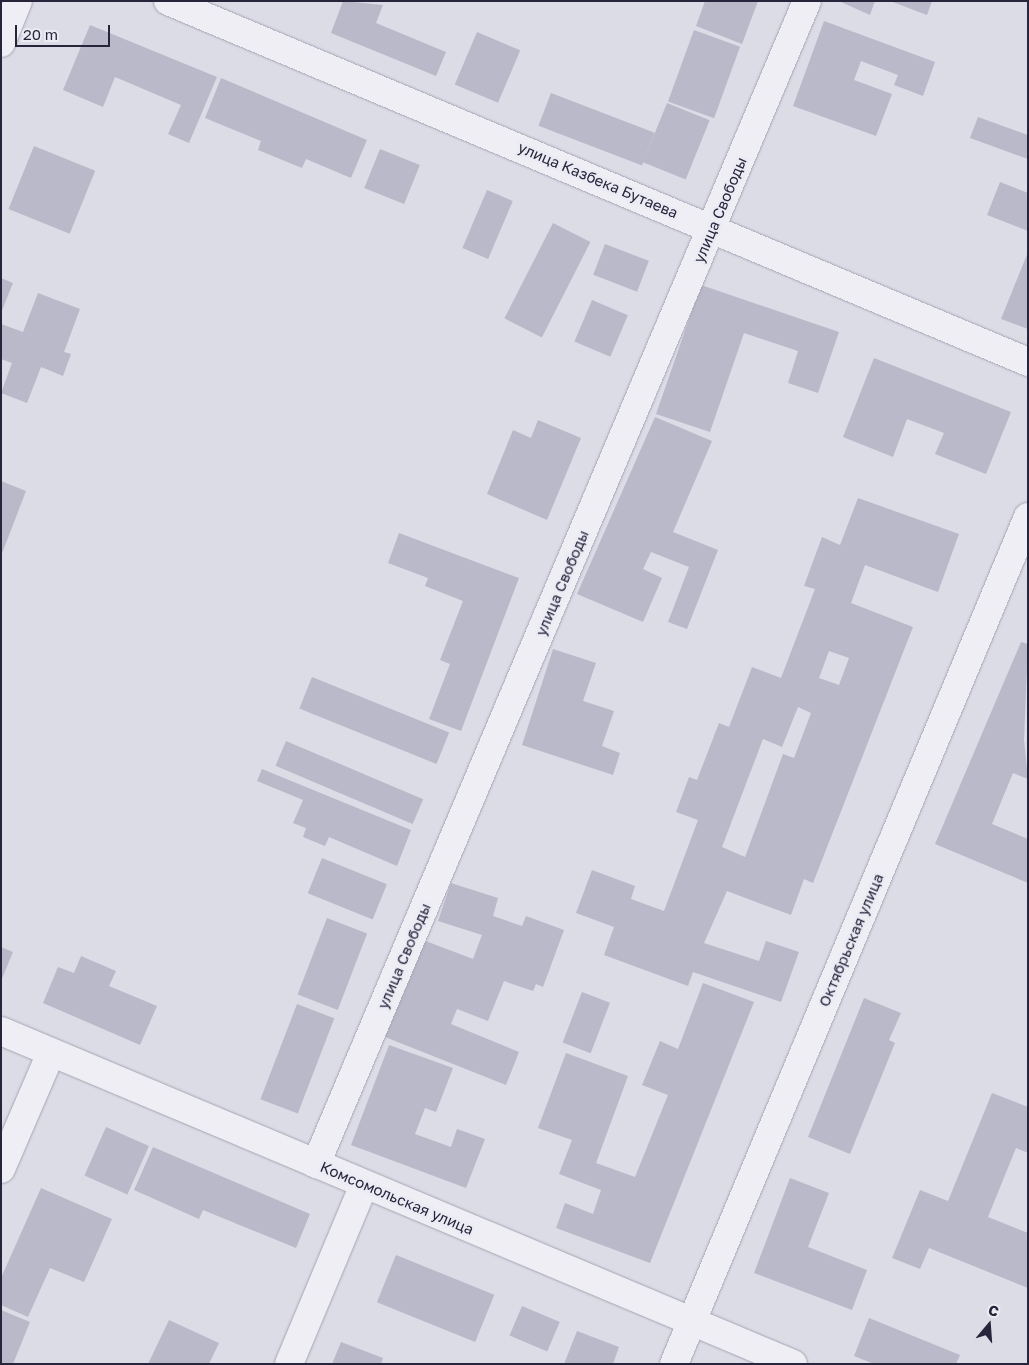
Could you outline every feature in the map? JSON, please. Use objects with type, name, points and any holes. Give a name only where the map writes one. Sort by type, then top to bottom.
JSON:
[{"type":"street","points":[[1,44],[18,1]]},
{"type":"street","name":"улица Казбека Бутаева","points":[[168,1],[713,228],[1028,362]]},
{"type":"street","name":"улица Свободы","points":[[316,1164],[713,228],[806,1]]},
{"type":"street","name":"Октябрьская улица","points":[[674,1364],[1028,517]]},
{"type":"street","name":"Комсомольская улица","points":[[1,1031],[793,1364]]},
{"type":"street","points":[[1,1168],[52,1053]]},
{"type":"street","points":[[289,1364],[364,1185]]},
{"type":"building","points":[[343,1],[383,5],[376,23],[446,52],[436,76],[331,33]]},
{"type":"building","points":[[705,1],[758,1],[742,44],[696,26]]},
{"type":"building","points":[[839,1],[875,1],[870,15]]},
{"type":"building","points":[[890,1],[932,1],[927,15]]},
{"type":"building","points":[[824,21],[935,62],[923,96],[894,85],[898,75],[861,61],[854,80],[892,94],[876,136],[793,106]]},
{"type":"building","points":[[90,25],[217,77],[189,143],[168,134],[181,105],[115,77],[103,107],[63,90]]},
{"type":"building","points":[[694,30],[740,47],[714,118],[668,101]]},
{"type":"building","points":[[477,32],[520,50],[498,103],[455,84]]},
{"type":"building","points":[[221,78],[367,140],[351,178],[306,159],[302,168],[258,150],[261,141],[205,118]]},
{"type":"building","points":[[551,93],[655,133],[642,165],[538,126]]},
{"type":"building","points":[[667,103],[710,120],[686,180],[643,162]]},
{"type":"building","points":[[978,117],[1028,135],[1028,159],[970,138]]},
{"type":"building","points":[[34,146],[95,171],[70,234],[9,209]]},
{"type":"building","points":[[380,149],[420,165],[404,204],[364,188]]},
{"type":"building","points":[[1000,182],[1028,193],[1028,231],[987,215]]},
{"type":"building","points":[[487,190],[513,201],[488,259],[462,248]]},
{"type":"building","points":[[553,223],[590,242],[542,337],[504,318]]},
{"type":"building","points":[[605,244],[649,261],[637,292],[593,275]]},
{"type":"building","points":[[1028,252],[1028,329],[1001,319]]},
{"type":"building","points":[[1,278],[13,283],[1,313]]},
{"type":"building","points":[[701,285],[839,332],[818,393],[788,383],[798,351],[744,333],[710,432],[656,414]]},
{"type":"building","points":[[38,293],[80,309],[64,352],[71,354],[63,376],[41,367],[27,403],[1,393],[12,363],[1,359],[1,324],[23,332]]},
{"type":"building","points":[[592,300],[628,315],[610,357],[574,341]]},
{"type":"building","points":[[874,358],[1011,412],[986,474],[935,454],[944,433],[907,419],[893,457],[843,437]]},
{"type":"building","points":[[655,417],[712,441],[673,532],[718,550],[687,629],[668,622],[689,567],[651,552],[643,569],[662,578],[643,622],[577,594]]},
{"type":"building","points":[[538,420],[581,438],[547,520],[487,494],[513,430],[531,438]]},
{"type":"building","points":[[1,481],[26,491],[1,556]]},
{"type":"building","points":[[858,498],[959,534],[938,592],[865,565],[851,603],[913,627],[813,883],[804,879],[791,915],[727,891],[704,943],[759,961],[766,941],[799,952],[781,1002],[693,972],[688,986],[604,955],[614,927],[576,913],[592,870],[635,886],[631,899],[664,911],[698,820],[676,812],[689,777],[697,780],[719,723],[729,727],[752,667],[781,678],[815,589],[804,586],[822,537],[840,545]],"holes":[[[829,651],[849,658],[839,685],[819,678]],[[798,707],[811,713],[794,758],[783,754],[745,857],[722,847],[763,739],[782,747]]]},
{"type":"building","points":[[399,533],[519,578],[461,731],[429,719],[450,664],[440,660],[463,601],[425,586],[428,578],[388,563]]},
{"type":"building","points":[[1021,642],[1028,644],[1024,740],[1028,779],[1013,773],[992,824],[1028,839],[1028,883],[935,844]]},
{"type":"building","points":[[553,649],[596,663],[583,701],[614,711],[602,746],[620,753],[613,775],[522,745]]},
{"type":"building","points":[[312,677],[449,732],[436,764],[299,709]]},
{"type":"building","points":[[286,741],[423,799],[413,824],[275,766]]},
{"type":"building","points":[[262,769],[411,830],[397,866],[329,837],[325,846],[303,837],[306,828],[293,823],[303,800],[257,781]]},
{"type":"building","points":[[322,858],[387,884],[373,919],[308,893]]},
{"type":"building","points":[[451,883],[498,898],[493,916],[522,926],[526,916],[564,930],[543,987],[536,984],[533,991],[504,981],[488,1021],[457,1009],[451,1024],[519,1052],[506,1085],[385,1037],[423,940],[473,959],[482,935],[438,921]]},
{"type":"building","points":[[327,918],[367,933],[338,1010],[298,995]]},
{"type":"building","points":[[1,947],[13,952],[1,981]]},
{"type":"building","points":[[81,956],[116,971],[109,986],[157,1006],[140,1045],[43,1003],[58,967],[74,973]]},
{"type":"building","points":[[703,983],[754,1002],[650,1263],[556,1228],[565,1203],[593,1214],[601,1190],[559,1174],[572,1140],[538,1128],[566,1053],[628,1076],[596,1163],[635,1177],[668,1095],[642,1085],[660,1041],[678,1049]]},
{"type":"building","points":[[582,992],[610,1003],[591,1053],[563,1042]]},
{"type":"building","points":[[864,998],[901,1013],[889,1040],[895,1043],[850,1154],[808,1137]]},
{"type":"building","points":[[297,1004],[334,1018],[298,1114],[260,1099]]},
{"type":"building","points":[[389,1045],[453,1068],[436,1112],[425,1108],[415,1134],[451,1147],[457,1129],[485,1139],[466,1188],[351,1145]]},
{"type":"building","points":[[992,1093],[1028,1107],[1028,1153],[1016,1148],[988,1217],[1028,1233],[1028,1288],[929,1248],[920,1269],[892,1258],[920,1190],[948,1201]]},
{"type":"building","points":[[106,1127],[149,1146],[127,1195],[84,1175]]},
{"type":"building","points":[[153,1147],[310,1214],[296,1248],[203,1210],[199,1219],[134,1190]]},
{"type":"building","points":[[790,1178],[829,1193],[808,1247],[867,1270],[852,1310],[754,1273]]},
{"type":"building","points":[[41,1188],[112,1219],[84,1282],[50,1268],[28,1317],[1,1305],[1,1278]]},
{"type":"building","points":[[396,1255],[494,1295],[475,1342],[377,1302]]},
{"type":"building","points":[[522,1306],[560,1322],[547,1351],[509,1335]]},
{"type":"building","points":[[1,1310],[30,1322],[13,1364],[1,1364]]},
{"type":"building","points":[[869,1318],[960,1355],[956,1364],[874,1364],[854,1356]]},
{"type":"building","points":[[169,1320],[219,1343],[209,1364],[148,1364]]},
{"type":"building","points":[[577,1331],[619,1347],[613,1364],[564,1364]]},
{"type":"building","points":[[341,1342],[383,1358],[381,1364],[332,1364]]}]
